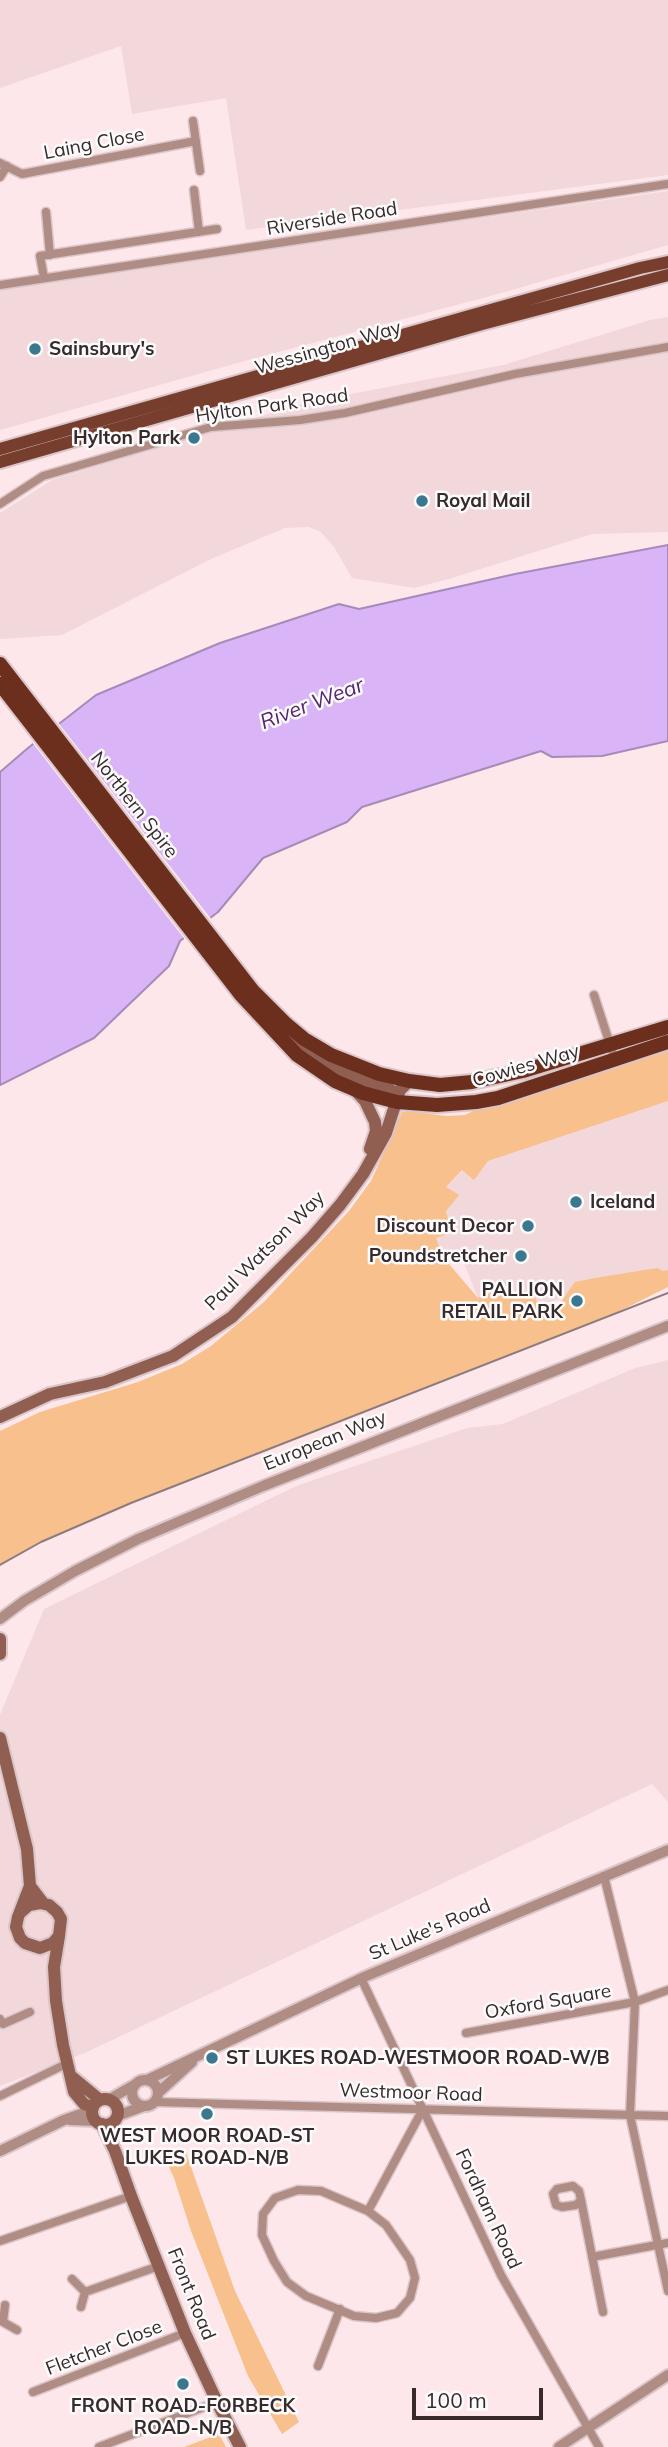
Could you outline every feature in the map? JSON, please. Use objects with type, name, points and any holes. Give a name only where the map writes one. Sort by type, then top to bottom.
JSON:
[{"type":"highway","name":"Northern Spire","points":[[0,664],[232,974]]},
{"type":"highway","name":"Northern Spire","points":[[0,684],[232,974]]},
{"type":"highway","name":"Cowies Way","points":[[232,974],[304,1039],[331,1055],[379,1074],[440,1085],[472,1083],[523,1071],[668,1027]]},
{"type":"highway","name":"Cowies Way","points":[[232,974],[261,1019],[297,1055],[325,1075],[353,1088],[397,1102],[436,1105],[498,1098],[668,1042]]},
{"type":"main road","name":"Wessington Way","points":[[0,449],[668,262]]},
{"type":"main road","name":"Wessington Way","points":[[0,462],[482,324],[668,275]]},
{"type":"main road","points":[[286,1024],[302,1046],[316,1057],[345,1074],[391,1090],[397,1102]]},
{"type":"main road","name":"Paul Watson Way","points":[[0,1417],[50,1394],[105,1382],[173,1356],[232,1317],[312,1237],[357,1182],[386,1133],[400,1090],[409,1081]]},
{"type":"main road","name":"Paul Watson Way","points":[[353,1088],[365,1101],[373,1116],[376,1131],[357,1182]]},
{"type":"main road","points":[[0,1738],[27,1849],[30,1886],[16,1927],[20,1938],[35,1947],[54,1967]]},
{"type":"main road","points":[[30,1886],[43,1903]]},
{"type":"main road","points":[[20,1912],[29,1905],[43,1903],[50,1905],[57,1912],[61,1927],[54,1967],[57,2011],[74,2092],[78,2099],[98,2110],[111,2123],[117,2118]]},
{"type":"main road","points":[[35,1947],[48,1946],[59,1936]]},
{"type":"main road","points":[[98,2110],[116,2105],[116,2151]]},
{"type":"main road","points":[[98,2110],[116,2151]]},
{"type":"main road","name":"Front Road","points":[[116,2151],[185,2333],[240,2447]]},
{"type":"street","points":[[194,121],[200,171]]},
{"type":"street","name":"Laing Close","points":[[3,165],[22,174],[196,141]]},
{"type":"street","points":[[0,177],[3,165]]},
{"type":"street","name":"Riverside Road","points":[[0,285],[668,184]]},
{"type":"street","points":[[194,190],[200,232]]},
{"type":"street","points":[[46,212],[50,255]]},
{"type":"street","points":[[44,278],[40,256],[217,229]]},
{"type":"street","name":"Hylton Park Road","points":[[0,504],[43,476],[211,427],[300,420],[345,413],[515,374],[668,347]]},
{"type":"street","points":[[594,995],[615,1060]]},
{"type":"street","name":"European Way","points":[[3,1617],[24,1601],[75,1571],[138,1539],[263,1486],[668,1325]]},
{"type":"street","points":[[0,1645],[3,1617]]},
{"type":"street","name":"St Luke's Road","points":[[147,2080],[361,1978],[668,1850]]},
{"type":"street","points":[[604,1876],[635,2002],[631,2115],[668,2291]]},
{"type":"street","name":"Fordham Road","points":[[361,1978],[501,2275],[599,2447]]},
{"type":"street","name":"Oxford Square","points":[[466,2033],[635,2002],[668,1990]]},
{"type":"street","points":[[1,2023],[30,2012]]},
{"type":"street","name":"St Luke's Road","points":[[117,2118],[152,2100],[179,2072],[209,2050]]},
{"type":"street","points":[[0,2096],[69,2069]]},
{"type":"street","points":[[0,2151],[64,2120],[98,2110],[134,2085],[147,2080],[155,2085],[152,2100],[134,2099],[134,2085]]},
{"type":"street","name":"Westmoor Road","points":[[152,2100],[668,2116]]},
{"type":"street","points":[[368,2211],[423,2109]]},
{"type":"street","points":[[298,2190],[321,2191],[368,2211],[386,2225],[411,2260],[415,2278],[410,2298],[397,2313],[376,2318],[354,2316],[340,2309],[306,2296],[287,2282],[274,2261],[262,2235],[263,2214],[275,2198],[298,2190]]},
{"type":"street","points":[[0,2241],[131,2196]]},
{"type":"street","points":[[581,2200],[603,2312]]},
{"type":"street","points":[[592,2257],[668,2242]]},
{"type":"street","points":[[85,2292],[159,2266]]},
{"type":"street","points":[[72,2279],[85,2292]]},
{"type":"street","points":[[81,2307],[85,2292]]},
{"type":"street","points":[[5,2305],[1,2322],[16,2330]]},
{"type":"street","points":[[318,2366],[340,2309]]},
{"type":"street","name":"Fletcher Close","points":[[33,2392],[185,2333]]},
{"type":"street","points":[[559,2447],[668,2375]]},
{"type":"street","points":[[99,2447],[217,2402]]},
{"type":"shaded area","points":[[0,0],[668,0],[668,175],[246,230],[226,98],[132,114],[121,46],[0,88]]},
{"type":"shaded area","points":[[668,191],[668,245],[0,430],[0,290],[50,280]]},
{"type":"shaded area","points":[[668,317],[668,532],[592,534],[414,588],[352,578],[334,547],[321,532],[309,527],[285,528],[211,559],[62,635],[0,639],[0,513],[52,480],[304,403],[503,365],[650,320]]},
{"type":"shaded area","points":[[668,1050],[668,1101],[488,1161],[474,1180],[462,1170],[446,1187],[459,1195],[446,1211],[451,1233],[436,1238],[443,1257],[478,1298],[502,1289],[506,1298],[532,1289],[541,1312],[555,1310],[575,1282],[595,1278],[657,1268],[668,1270],[668,1287],[610,1316],[131,1503],[41,1542],[0,1565],[0,1431],[40,1412],[138,1382],[182,1364],[211,1346],[264,1302],[349,1211],[371,1181],[402,1112],[465,1115]]},
{"type":"shaded area","name":"PALLION RETAIL PARK","points":[[668,1101],[668,1270],[550,1302],[507,1304],[478,1298],[460,1253],[443,1257],[436,1238],[450,1232],[446,1211],[446,1187],[463,1170],[474,1179],[488,1161]]},
{"type":"shaded area","points":[[668,1360],[668,1802],[652,1784],[87,2052],[0,2086],[0,1715],[44,1609],[296,1486],[467,1428],[503,1424],[635,1368]]},
{"type":"shaded area","points":[[185,2150],[235,2291],[299,2422],[282,2434],[248,2376],[162,2152]]},
{"type":"shaded area","points":[[219,2434],[226,2447],[184,2447]]},
{"type":"water","name":"River Wear","points":[[668,545],[668,741],[602,756],[552,757],[541,751],[362,807],[347,822],[263,858],[218,912],[180,941],[169,966],[94,1038],[0,1085],[0,772],[28,748],[96,695],[220,643],[339,604],[359,609],[515,574]]},
{"type":"pier","points":[[57,721],[212,920],[186,941],[31,741]]},
{"type":"tram line","points":[[0,1565],[41,1542],[131,1503],[668,1293]]},
{"type":"place","name":"Sainsbury's","points":[[35,349]]},
{"type":"place","name":"Hylton Park","points":[[194,438]]},
{"type":"place","name":"Royal Mail","points":[[422,501]]},
{"type":"place","name":"Iceland","points":[[576,1202]]},
{"type":"place","name":"Discount Decor","points":[[528,1226]]},
{"type":"place","name":"Poundstretcher","points":[[521,1256]]},
{"type":"place","name":"PALLION RETAIL PARK","points":[[577,1301]]},
{"type":"place","name":"ST LUKES ROAD-WESTMOOR ROAD-W/B","points":[[212,2058]]},
{"type":"place","name":"WEST MOOR ROAD-ST LUKES ROAD-N/B","points":[[207,2114]]},
{"type":"place","name":"FRONT ROAD-FORBECK ROAD-N/B","points":[[183,2384]]}]
